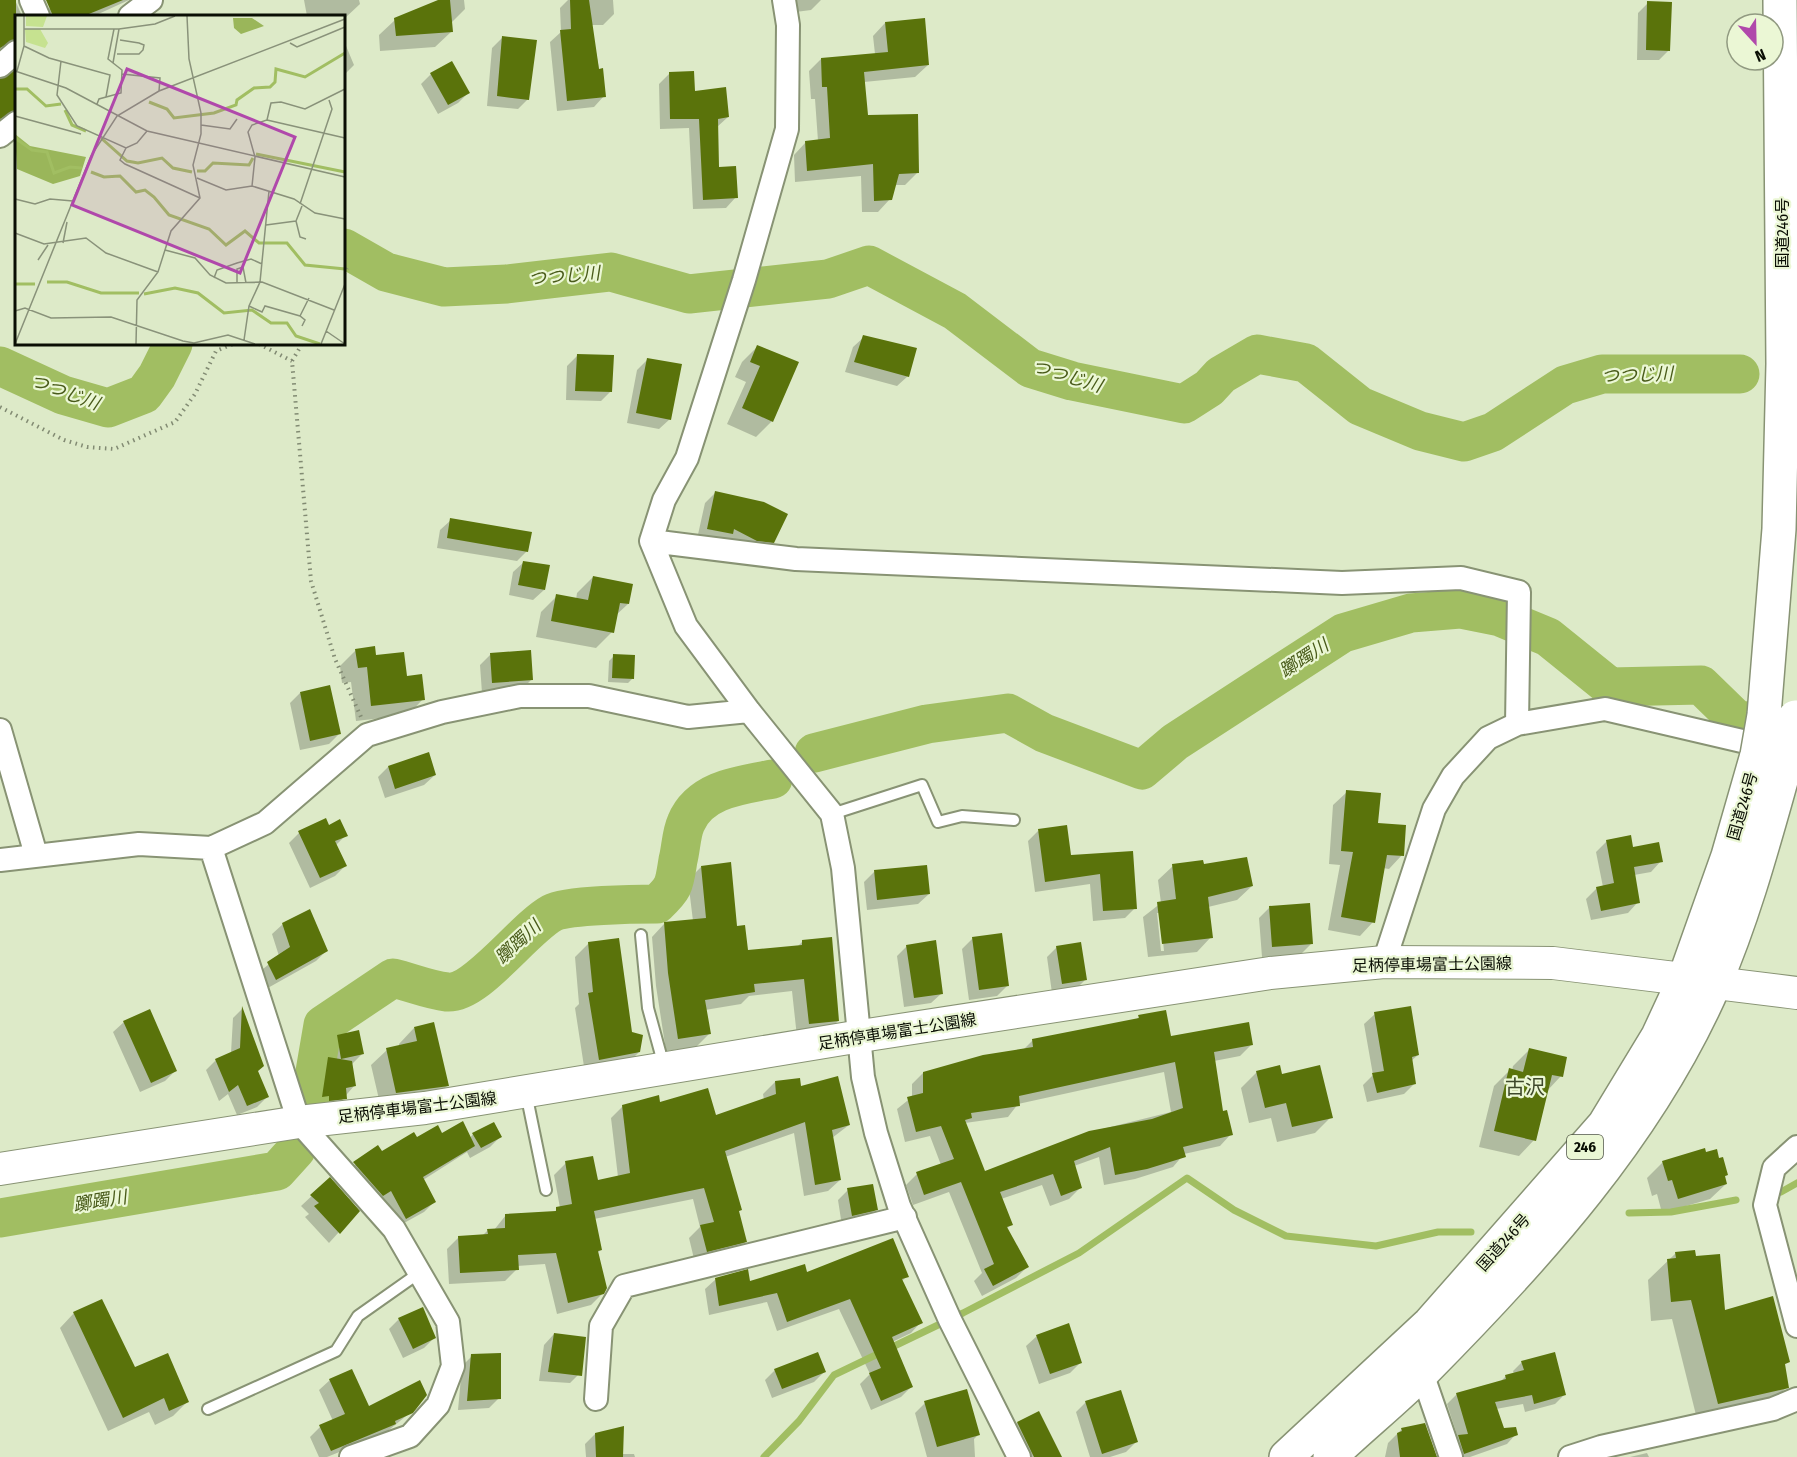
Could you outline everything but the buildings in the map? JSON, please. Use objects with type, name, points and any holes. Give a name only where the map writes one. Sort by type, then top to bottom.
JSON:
[{"type":"highway","name":"国道246号","points":[[1330,1457],[1422,1373],[1536,1252],[1604,1172],[1662,1083],[1699,982],[1728,856],[1783,731],[1779,529],[1783,364],[1780,0]]},
{"type":"highway","name":"国道246号","points":[[1286,1457],[1430,1323],[1604,1125],[1658,1036],[1699,982]]},
{"type":"main road","name":"足柄停車場富士公園線","points":[[0,1169],[299,1122],[425,1108],[861,1036],[1270,973],[1384,962],[1553,963],[1797,993]]},
{"type":"street","points":[[31,0],[38,15]]},
{"type":"street","points":[[131,15],[151,0]]},
{"type":"street","points":[[784,0],[788,25],[787,129],[744,280],[687,458],[664,500],[651,541],[686,626],[749,711],[826,807],[843,868],[861,1036],[863,1077],[876,1133],[905,1217],[944,1306],[1019,1457]]},
{"type":"street","points":[[0,66],[15,53]]},
{"type":"street","points":[[0,136],[15,124]]},
{"type":"street","points":[[651,541],[796,560],[1342,583],[1461,578],[1519,592],[1517,724]]},
{"type":"street","points":[[0,860],[140,844],[211,848],[265,823],[368,735],[442,712],[519,696],[589,696],[688,717],[749,711]]},
{"type":"street","points":[[1384,962],[1434,809],[1453,776],[1488,738],[1517,724],[1605,710],[1742,741],[1783,731]]},
{"type":"street","points":[[0,730],[36,855]]},
{"type":"street","points":[[211,848],[299,1122],[394,1229],[448,1322],[453,1366],[438,1405],[410,1436],[351,1457]]},
{"type":"street","points":[[1797,1147],[1774,1168],[1765,1205],[1797,1326]]},
{"type":"street","points":[[596,1399],[601,1326],[624,1286],[905,1217]]},
{"type":"street","points":[[1422,1373],[1450,1457]]},
{"type":"street","points":[[1570,1457],[1600,1447],[1773,1409],[1797,1399]]},
{"type":"lane","points":[[826,807],[922,785],[938,822],[962,816],[1014,820]]},
{"type":"lane","points":[[641,935],[648,1008],[665,1069]]},
{"type":"lane","points":[[526,1092],[546,1190]]},
{"type":"lane","points":[[208,1409],[336,1351],[358,1316],[419,1273]]},
{"type":"path","points":[[345,272],[347,268]]},
{"type":"path","points":[[0,407],[64,440],[87,447],[114,449],[174,422],[195,394],[216,351],[231,345]]},
{"type":"path","points":[[261,345],[292,361]]},
{"type":"path","points":[[301,345],[292,361],[311,581],[334,659],[355,700],[368,735]]},
{"type":"waterway","name":"つつじ川","points":[[345,249],[386,272],[444,287],[507,284],[611,272],[689,294],[828,279],[869,265],[955,311],[1030,368],[1072,381],[1184,404],[1209,388],[1221,375],[1257,354],[1306,363],[1360,406],[1420,431],[1464,442],[1493,432],[1565,385],[1602,374],[1740,374]]},
{"type":"waterway","name":"つつじ川","points":[[0,366],[63,395],[108,408],[144,394],[157,376],[172,345]]},
{"type":"waterway","name":"躑躅川","points":[[814,753],[927,724],[1008,713],[1044,733],[1142,770],[1175,742],[1343,633],[1411,613],[1460,609],[1500,617],[1548,637],[1610,687],[1701,685],[1737,720],[1797,726]]},
{"type":"waterway","name":"躑躅川","points":[[310,1101],[323,1025],[393,978],[440,991],[459,990],[485,973],[540,921],[560,910],[657,904],[673,885],[683,832],[692,812],[701,803],[723,790],[773,779]]},
{"type":"waterway","name":"躑躅川","points":[[0,1218],[277,1171],[296,1150]]},
{"type":"waterway","points":[[764,1457],[799,1421],[834,1375],[963,1313],[1079,1253],[1187,1178],[1234,1210],[1286,1236],[1376,1246],[1438,1232],[1471,1232]]},
{"type":"waterway","points":[[1781,1192],[1797,1183]]},
{"type":"waterway","points":[[1629,1213],[1671,1212],[1736,1200]]},
{"type":"district","name":"古沢","points":[[1525,1087]]}]
